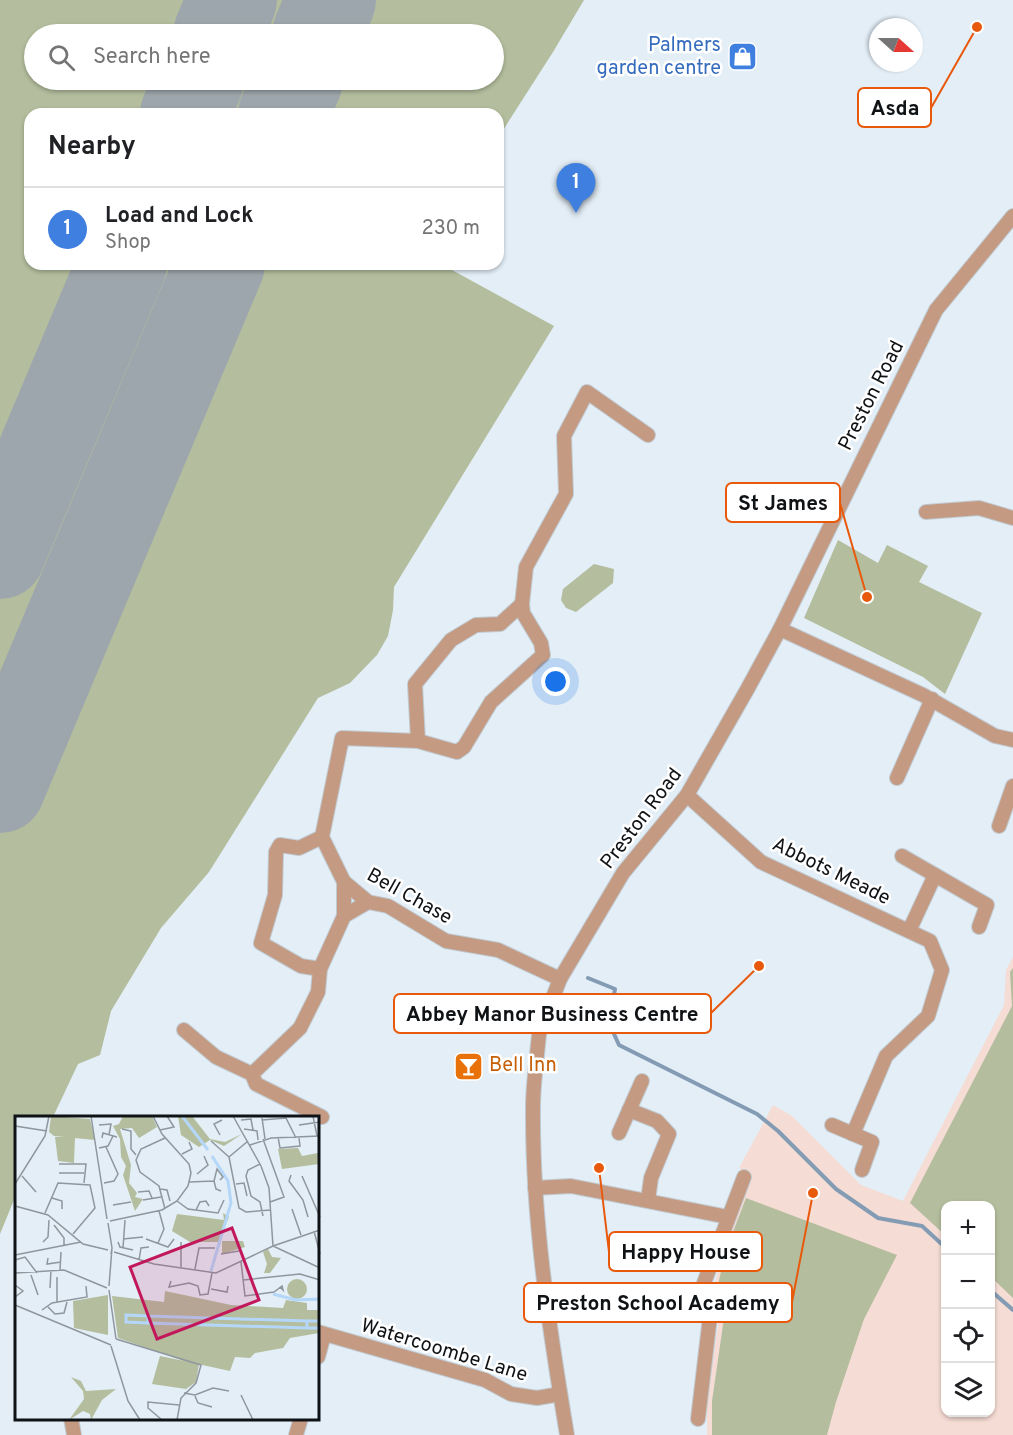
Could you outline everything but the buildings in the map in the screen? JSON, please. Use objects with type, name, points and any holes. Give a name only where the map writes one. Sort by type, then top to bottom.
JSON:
[{"type":"street","name":"Preston Road","points":[[567,1435],[550,1322],[535,1188],[532,1106],[539,1034],[560,979],[623,873],[687,795],[780,629],[936,309],[1013,216]]},
{"type":"street","points":[[320,969],[301,966],[261,943],[275,895],[276,852],[280,845],[299,848],[322,837],[342,738],[418,741],[457,752],[464,747],[491,702],[543,655],[541,643],[523,613],[526,567],[566,494],[564,436],[587,392],[648,435]]},
{"type":"street","points":[[926,512],[979,508],[1013,518]]},
{"type":"street","points":[[418,741],[416,684],[451,640],[476,625],[500,624],[522,604]]},
{"type":"street","points":[[780,629],[932,699],[995,736],[1013,740]]},
{"type":"street","points":[[897,778],[932,699]]},
{"type":"street","points":[[999,826],[1013,786]]},
{"type":"street","name":"Abbots Meade","points":[[687,795],[761,862],[930,941],[942,970],[928,1016],[886,1056],[853,1134]]},
{"type":"street","name":"Bell Chase","points":[[322,837],[344,882],[368,902],[388,906],[446,941],[498,950],[560,979]]},
{"type":"street","points":[[902,856],[987,905],[979,927]]},
{"type":"street","points":[[909,931],[934,875]]},
{"type":"street","points":[[252,1074],[300,1028],[318,992],[320,969],[344,916],[344,882]]},
{"type":"street","points":[[344,916],[368,902]]},
{"type":"street","points":[[184,1030],[216,1057],[252,1074],[256,1084],[318,1116]]},
{"type":"street","points":[[619,1133],[642,1081]]},
{"type":"street","points":[[629,1110],[657,1121],[666,1128],[669,1134],[651,1178],[648,1200]]},
{"type":"street","points":[[832,1125],[872,1142],[862,1170]]},
{"type":"street","points":[[698,1419],[710,1317],[701,1302],[704,1283],[744,1177]]},
{"type":"street","points":[[535,1188],[571,1186],[728,1217]]},
{"type":"street","name":"Watercoombe Lane","points":[[321,1333],[485,1380],[511,1394],[537,1398],[560,1394]]},
{"type":"street","points":[[71,1420],[74,1435]]},
{"type":"street","points":[[296,1435],[301,1420]]},
{"type":"shaded area","points":[[1013,957],[1013,1435],[707,1435],[707,1397],[719,1319],[712,1298],[723,1248],[752,1176],[739,1168],[773,1105],[792,1116],[861,1185],[903,1201],[1004,1005],[1006,970]]},
{"type":"green space","points":[[0,0],[584,0],[504,129],[504,108],[24,108],[24,270],[452,270],[554,326],[394,587],[393,610],[388,636],[377,655],[350,683],[318,698],[209,872],[161,928],[111,1011],[100,1055],[78,1064],[53,1116],[15,1116],[15,1197],[0,1234]]},
{"type":"green space","points":[[838,540],[878,563],[887,545],[928,566],[919,582],[982,613],[945,694],[923,677],[804,618]]},
{"type":"green space","points":[[594,564],[614,569],[613,583],[576,612],[566,608],[561,600],[563,589]]},
{"type":"green space","points":[[1013,968],[1013,1298],[995,1281],[995,1201],[941,1201],[941,1231],[910,1203],[1012,1006],[1010,972]]},
{"type":"green space","points":[[746,1198],[897,1255],[864,1319],[827,1435],[712,1435],[712,1401],[724,1318],[717,1290],[725,1253]]},
{"type":"waterway","points":[[588,978],[615,989],[609,1023],[619,1045],[757,1114],[778,1131],[836,1189],[878,1218],[922,1226],[941,1243]]},
{"type":"waterway","points":[[995,1294],[1013,1310]]},
{"type":"runway","points":[[222,24],[232,0]]},
{"type":"runway","points":[[321,24],[331,0]]},
{"type":"runway","points":[[187,108],[195,90]]},
{"type":"runway","points":[[286,108],[294,90]]},
{"type":"runway","points":[[0,554],[119,270]]},
{"type":"runway","points":[[0,788],[217,270]]},
{"type":"place","name":"Asda","points":[[977,27]]},
{"type":"place","name":"Palmers garden centre","points":[[742,57]]},
{"type":"place","name":"Load and Lock","points":[[576,213]]},
{"type":"place","name":"St James","points":[[867,597]]},
{"type":"place","name":"Abbey Manor Business Centre","points":[[759,966]]},
{"type":"place","name":"Bell Inn","points":[[468,1066]]},
{"type":"place","name":"Happy House","points":[[599,1168]]},
{"type":"place","name":"Preston School Academy","points":[[813,1193]]}]
